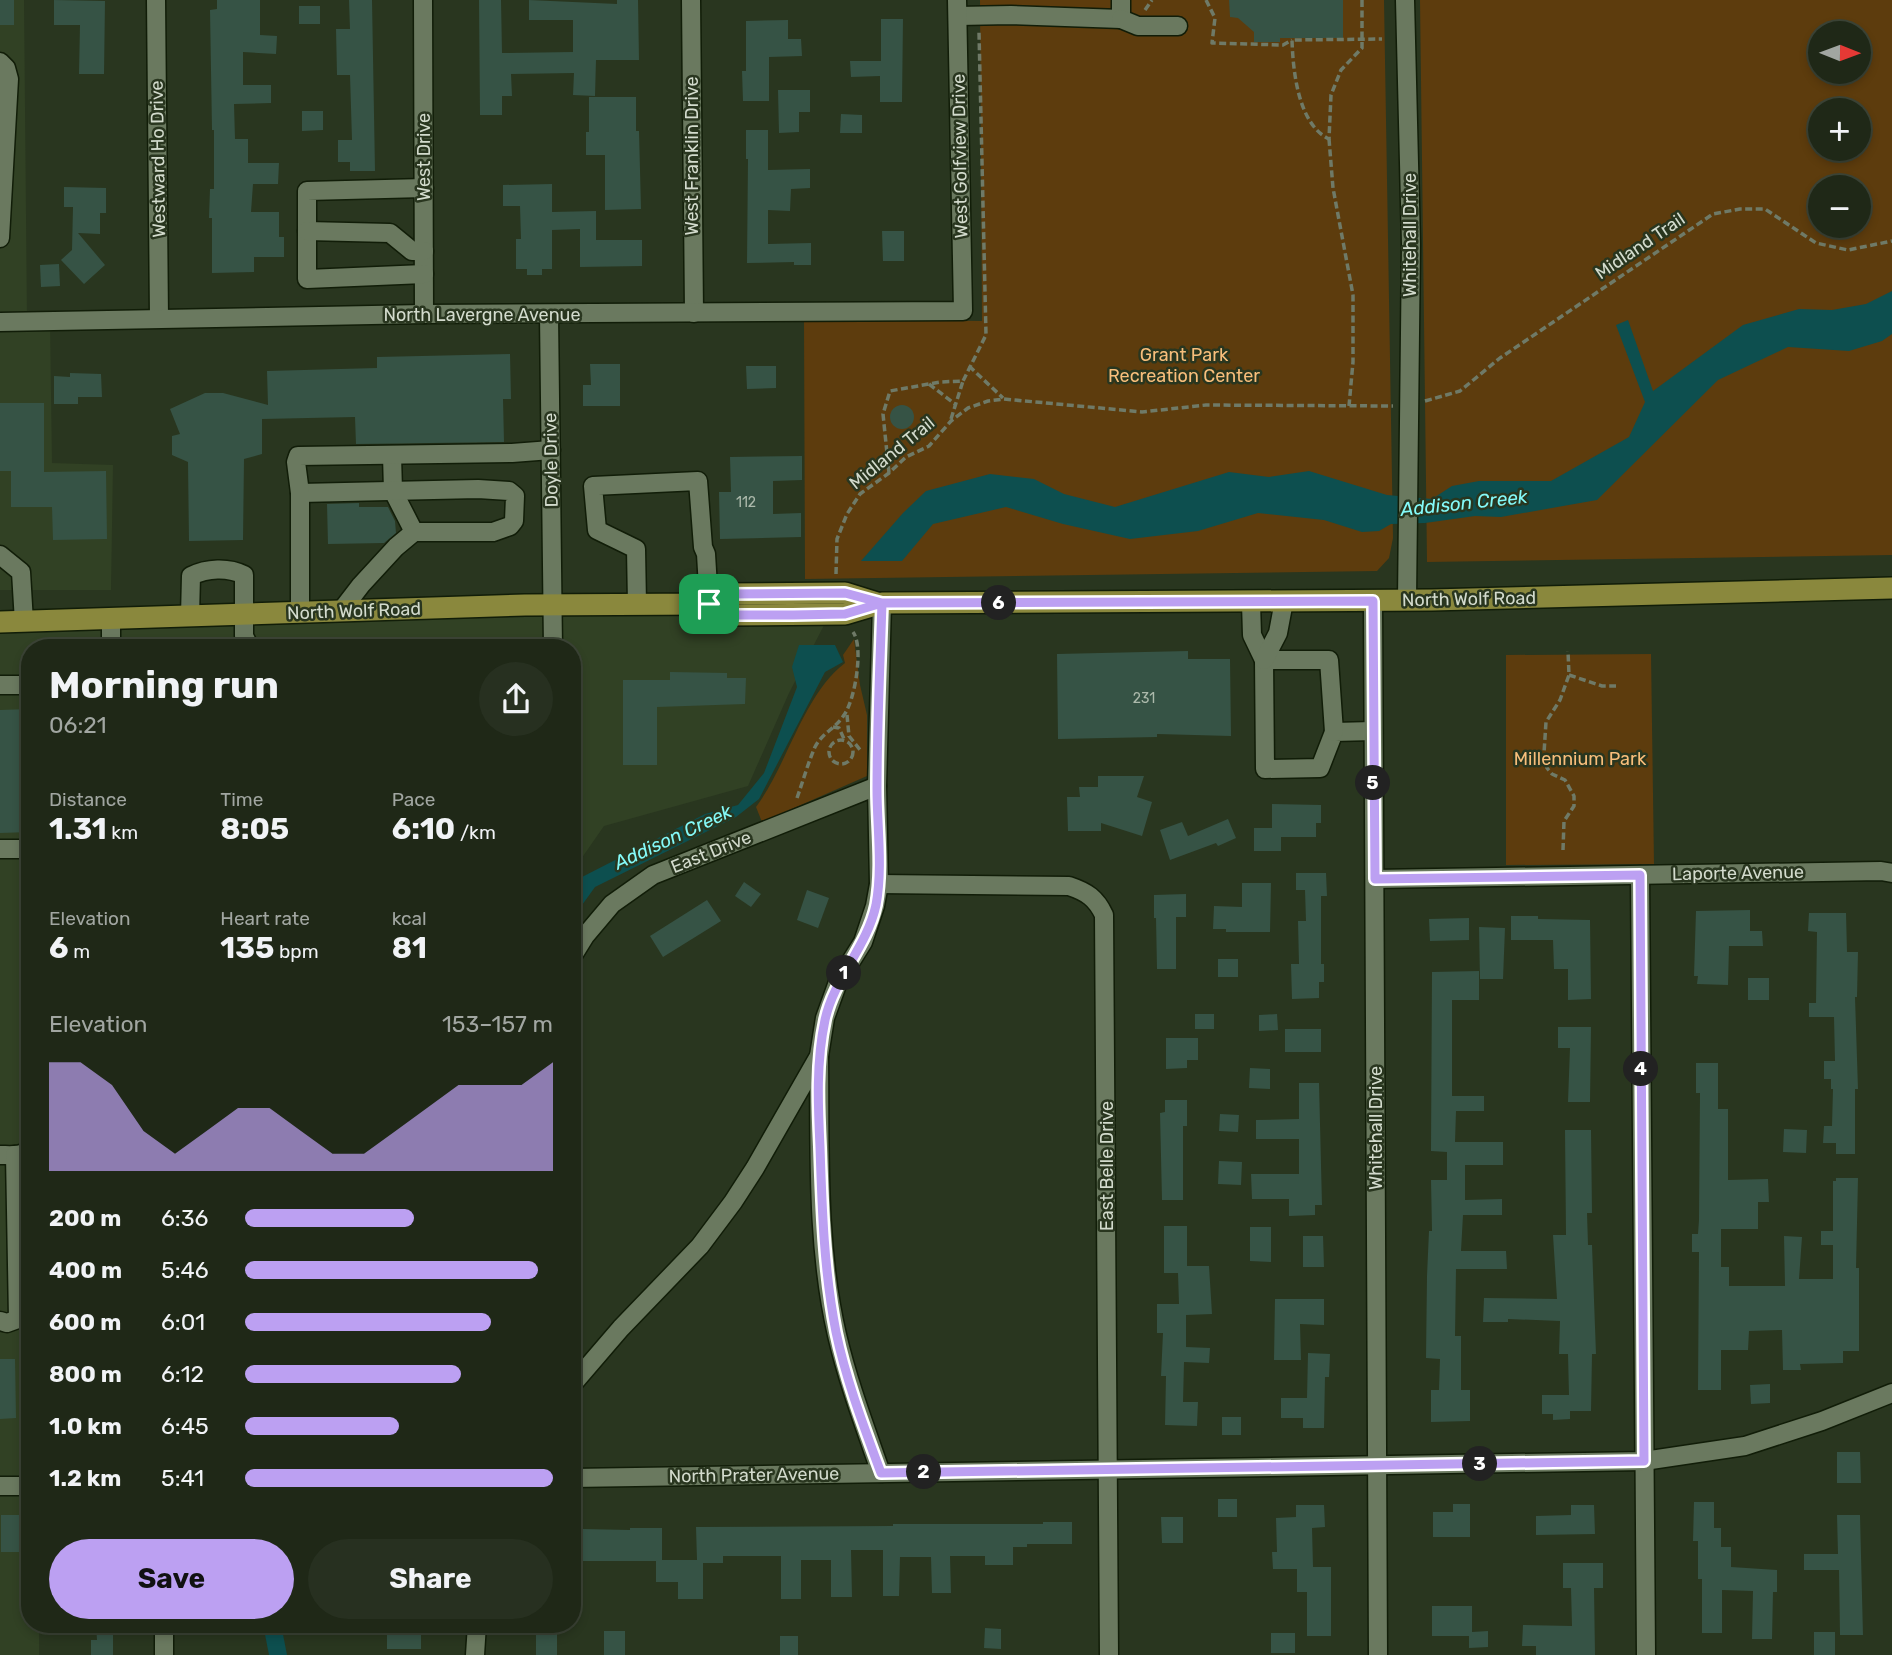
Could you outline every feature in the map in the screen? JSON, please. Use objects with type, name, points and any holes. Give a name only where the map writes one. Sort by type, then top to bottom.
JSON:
[{"type":"main road","name":"North Wolf Road","points":[[0,622],[637,604],[709,604],[722,615],[805,615],[845,614],[880,603],[1251,603],[1892,588]]},
{"type":"street","name":"Westward Ho Drive","points":[[156,0],[159,318]]},
{"type":"street","name":"West Drive","points":[[423,0],[424,314]]},
{"type":"street","name":"West Franklin Drive","points":[[691,0],[694,313]]},
{"type":"street","points":[[1121,0],[1121,19]]},
{"type":"street","name":"Whitehall Drive","points":[[1405,0],[1412,244],[1407,600]]},
{"type":"street","points":[[958,8],[1062,8],[1121,19],[1138,26],[1178,26]]},
{"type":"street","name":"West Golfview Drive","points":[[958,8],[963,311]]},
{"type":"street","points":[[0,62],[6,68],[9,79],[3,114],[0,238]]},
{"type":"street","points":[[424,188],[307,191],[307,279],[424,274]]},
{"type":"street","points":[[307,231],[390,233],[412,251],[424,251]]},
{"type":"street","name":"North Lavergne Avenue","points":[[0,322],[424,314],[963,311]]},
{"type":"street","name":"Doyle Drive","points":[[549,315],[553,639]]},
{"type":"street","points":[[300,613],[298,456],[551,450]]},
{"type":"street","points":[[392,455],[393,491],[414,532]]},
{"type":"street","points":[[637,604],[636,549],[597,530],[593,486],[698,481],[709,604]]},
{"type":"street","points":[[300,493],[478,489],[509,491],[515,496],[514,521],[503,529],[493,532],[414,532],[396,547],[341,611]]},
{"type":"street","points":[[0,555],[21,572],[24,622]]},
{"type":"street","points":[[190,616],[191,576],[201,571],[233,570],[244,575],[243,639]]},
{"type":"street","points":[[1264,660],[1278,633],[1284,601]]},
{"type":"street","name":"Whitehall Drive","points":[[1373,601],[1378,1655]]},
{"type":"street","points":[[880,603],[879,884],[863,942],[838,982],[825,1018],[818,1056],[822,1204],[836,1332],[850,1384],[881,1473]]},
{"type":"street","points":[[1251,603],[1252,635],[1264,660],[1265,769],[1320,768],[1334,732],[1329,660],[1264,660]]},
{"type":"street","points":[[111,619],[111,639]]},
{"type":"street","points":[[0,685],[21,685]]},
{"type":"street","points":[[1334,732],[1373,730]]},
{"type":"street","name":"East Drive","points":[[581,942],[612,904],[653,875],[790,820],[878,778]]},
{"type":"street","points":[[0,849],[21,849]]},
{"type":"street","name":"Laporte Avenue","points":[[1375,879],[1881,871],[1892,873]]},
{"type":"street","points":[[1640,875],[1646,1655]]},
{"type":"street","name":"East Belle Drive","points":[[879,884],[1069,886],[1085,891],[1097,901],[1104,915],[1109,1655]]},
{"type":"street","points":[[581,1375],[621,1328],[700,1246],[733,1202],[818,1056]]},
{"type":"street","points":[[0,1321],[7,1323],[18,1318],[15,1153]]},
{"type":"street","name":"North Prater Avenue","points":[[581,1478],[1644,1461],[1745,1446],[1822,1421],[1892,1393]]},
{"type":"street","points":[[0,1486],[21,1486]]},
{"type":"street","points":[[164,1633],[164,1655]]},
{"type":"street","points":[[475,1655],[476,1633]]},
{"type":"path","points":[[1206,0],[1215,18],[1212,43],[1283,45],[1292,40],[1382,39]]},
{"type":"path","points":[[1349,406],[1353,362],[1353,295],[1334,188],[1329,139],[1331,95],[1341,70],[1362,48],[1362,0]]},
{"type":"path","points":[[1292,40],[1293,69],[1301,102],[1318,133],[1329,139]]},
{"type":"path","name":"Midland Trail","points":[[1423,402],[1460,391],[1500,358],[1713,214],[1740,209],[1765,209],[1816,243],[1848,250],[1892,241]]},
{"type":"path","points":[[969,366],[1004,399]]},
{"type":"path","points":[[951,421],[963,381]]},
{"type":"path","points":[[929,384],[955,404]]},
{"type":"path","name":"Midland Trail","points":[[836,574],[836,540],[847,514],[860,494],[906,457],[929,446],[951,421],[968,408],[988,401],[1004,399],[1142,412],[1206,405],[1393,406]]},
{"type":"path","points":[[790,820],[816,746],[846,713],[853,696],[857,639]]},
{"type":"path","points":[[1563,850],[1564,821],[1574,806],[1574,796],[1565,780],[1552,774],[1547,768],[1544,753],[1546,722],[1560,700],[1569,675],[1568,651]]},
{"type":"path","points":[[1569,675],[1602,686],[1616,686]]},
{"type":"path","points":[[846,713],[849,736],[854,747],[878,778]]},
{"type":"path","points":[[833,727],[839,728],[845,741],[854,747]]},
{"type":"path","points":[[845,741],[837,741],[831,746],[832,760],[842,764],[848,761],[852,757],[854,747]]},
{"type":"shaded area","points":[[0,0],[24,0],[27,321],[50,321],[52,463],[113,465],[111,590],[0,590]]},
{"type":"shaded area","points":[[835,604],[789,693],[748,786],[604,826],[581,859],[581,639],[21,639],[21,1633],[39,1633],[39,1655],[0,1655],[0,618]]},
{"type":"green space","name":"Grant Park Recreation Center","points":[[980,0],[1384,0],[1393,538],[1389,558],[1377,571],[805,579],[804,319],[982,321]]},
{"type":"green space","points":[[1420,0],[1892,0],[1892,555],[1427,562]]},
{"type":"green space","points":[[854,639],[867,715],[867,776],[762,822],[756,807],[778,771],[818,693],[845,663],[843,655]]},
{"type":"green space","name":"Millennium Park","points":[[1651,654],[1654,864],[1506,865],[1506,655]]},
{"type":"water","name":"Addison Creek","points":[[1892,291],[1892,334],[1882,341],[1849,351],[1788,347],[1718,380],[1597,500],[1501,517],[1475,516],[1425,523],[1391,524],[1379,531],[1362,532],[1324,520],[1258,513],[1198,531],[1130,539],[1063,524],[1006,507],[933,524],[902,561],[861,561],[926,491],[990,474],[1034,479],[1064,494],[1115,507],[1229,472],[1269,477],[1309,471],[1387,495],[1432,499],[1452,486],[1479,481],[1551,481],[1629,437],[1645,402],[1616,325],[1628,320],[1653,391],[1743,325],[1799,309],[1832,310],[1866,304]]},
{"type":"water","name":"Addison Creek","points":[[799,645],[835,645],[843,662],[825,672],[759,799],[736,817],[595,887],[581,906],[582,877],[705,814],[738,805],[764,773],[797,687],[792,667]]},
{"type":"water","points":[[265,1633],[283,1633],[287,1655],[269,1655]]},
{"type":"building","points":[[0,0],[14,0],[14,25],[0,25]]},
{"type":"building","points":[[54,0],[105,1],[104,74],[79,74],[80,25],[54,25]]},
{"type":"building","points":[[217,0],[260,0],[260,35],[277,36],[276,54],[243,52],[243,85],[271,85],[271,103],[234,104],[235,139],[248,139],[248,163],[279,163],[278,184],[253,184],[251,212],[279,212],[279,237],[284,237],[284,257],[254,257],[254,272],[212,273],[212,218],[209,218],[210,189],[214,189],[214,130],[210,10],[217,9]]},
{"type":"building","points":[[349,0],[372,0],[375,171],[350,171],[350,162],[338,162],[338,140],[352,140],[350,75],[337,75],[336,29],[350,29]]},
{"type":"building","points":[[479,0],[501,0],[502,53],[573,52],[573,20],[529,20],[529,0],[617,4],[617,0],[638,0],[639,60],[596,60],[595,96],[573,95],[574,73],[511,74],[512,96],[502,96],[502,115],[480,115]]},
{"type":"building","points":[[1229,0],[1343,0],[1343,38],[1280,38],[1280,42],[1254,42],[1254,32],[1238,18],[1230,17]]},
{"type":"building","points":[[299,6],[320,6],[320,24],[299,24]]},
{"type":"building","points":[[881,19],[903,19],[902,102],[880,102],[880,76],[851,77],[850,61],[881,61]]},
{"type":"building","points":[[788,20],[788,39],[801,39],[802,56],[769,57],[769,101],[743,101],[742,71],[746,71],[746,21]]},
{"type":"building","points":[[778,90],[810,90],[810,112],[799,112],[799,132],[779,133]]},
{"type":"building","points":[[589,97],[636,97],[641,209],[605,210],[605,155],[586,155]]},
{"type":"building","points":[[302,111],[323,111],[323,130],[302,131]]},
{"type":"building","points":[[841,114],[862,115],[862,133],[840,133]]},
{"type":"building","points":[[746,130],[768,130],[768,170],[810,169],[810,188],[791,189],[790,211],[768,210],[768,244],[811,243],[811,265],[794,265],[794,262],[747,263]]},
{"type":"building","points":[[552,184],[552,212],[596,211],[596,240],[642,240],[642,266],[580,267],[580,229],[552,230],[552,269],[542,269],[542,275],[527,275],[527,269],[516,269],[516,239],[521,239],[520,206],[503,206],[503,185]]},
{"type":"building","points":[[64,187],[106,188],[106,213],[100,213],[100,234],[78,233],[105,265],[84,284],[61,260],[72,250],[73,207],[64,207]]},
{"type":"building","points":[[882,231],[904,231],[904,261],[883,261]]},
{"type":"building","points":[[59,264],[60,286],[41,287],[40,265]]},
{"type":"building","points":[[510,354],[511,399],[503,399],[504,442],[356,444],[355,417],[262,419],[262,454],[244,459],[243,540],[189,541],[188,462],[172,455],[172,436],[180,434],[170,409],[205,393],[223,393],[268,405],[267,371],[377,368],[377,357]]},
{"type":"building","points":[[590,364],[620,364],[620,406],[583,406],[583,385],[591,385]]},
{"type":"building","points":[[746,366],[776,366],[776,388],[747,389]]},
{"type":"building","points":[[70,373],[101,374],[102,397],[78,397],[78,404],[54,404],[54,376],[70,377]]},
{"type":"building","points":[[0,403],[44,403],[44,472],[106,471],[107,539],[53,540],[52,507],[11,507],[11,471],[0,471]]},
{"type":"building","points":[[897,405],[907,405],[914,412],[914,422],[907,429],[897,429],[890,422],[890,412]]},
{"type":"building","points":[[802,456],[802,480],[773,481],[773,514],[801,513],[801,537],[720,539],[719,492],[731,492],[730,457]]},
{"type":"building","points":[[359,503],[359,507],[388,507],[395,521],[396,533],[384,543],[328,544],[327,504]]},
{"type":"building","points":[[1188,651],[1188,659],[1230,659],[1231,736],[1157,734],[1157,737],[1058,739],[1057,654]]},
{"type":"building","points":[[670,672],[727,673],[727,678],[746,678],[745,704],[657,707],[657,765],[623,765],[623,680],[670,680]]},
{"type":"building","points":[[21,709],[21,832],[0,833],[0,710]]},
{"type":"building","points":[[1098,776],[1144,776],[1137,797],[1152,802],[1142,836],[1101,823],[1101,831],[1068,831],[1067,797],[1080,797],[1079,787],[1098,787]]},
{"type":"building","points":[[1272,804],[1321,805],[1321,823],[1316,823],[1316,837],[1281,837],[1281,851],[1254,851],[1254,828],[1272,828]]},
{"type":"building","points":[[1228,819],[1236,838],[1170,860],[1160,830],[1182,822],[1188,836]]},
{"type":"building","points":[[1296,873],[1326,873],[1327,896],[1321,896],[1321,964],[1324,964],[1324,982],[1319,982],[1319,998],[1292,999],[1291,964],[1299,964],[1298,921],[1306,921],[1305,890],[1296,890]]},
{"type":"building","points":[[744,882],[761,894],[751,907],[735,896]]},
{"type":"building","points":[[1242,883],[1271,883],[1270,932],[1226,932],[1226,929],[1213,929],[1214,906],[1242,907]]},
{"type":"building","points":[[807,890],[829,898],[818,928],[797,920]]},
{"type":"building","points":[[1186,894],[1186,917],[1176,917],[1176,969],[1157,969],[1154,895]]},
{"type":"building","points":[[707,900],[721,921],[663,957],[650,936]]},
{"type":"building","points":[[1750,910],[1750,931],[1762,931],[1763,946],[1729,946],[1728,985],[1697,984],[1698,976],[1694,976],[1696,911]]},
{"type":"building","points":[[1809,913],[1846,913],[1847,952],[1858,952],[1855,997],[1858,1089],[1855,1089],[1855,1154],[1836,1154],[1836,1143],[1823,1143],[1824,1126],[1832,1126],[1833,1089],[1831,1079],[1824,1079],[1824,1061],[1835,1061],[1834,1017],[1809,1017],[1809,1003],[1816,1003],[1817,932],[1808,931]]},
{"type":"building","points":[[1511,916],[1590,920],[1591,999],[1568,1000],[1568,969],[1554,969],[1553,940],[1511,940]]},
{"type":"building","points":[[1469,918],[1469,940],[1430,941],[1429,919]]},
{"type":"building","points":[[1479,927],[1505,928],[1503,979],[1480,979]]},
{"type":"building","points":[[1218,959],[1238,959],[1238,977],[1218,977]]},
{"type":"building","points":[[1479,971],[1479,1000],[1452,1000],[1452,1096],[1484,1096],[1484,1111],[1456,1111],[1455,1142],[1503,1142],[1503,1165],[1465,1165],[1465,1200],[1502,1199],[1502,1215],[1463,1215],[1461,1251],[1506,1251],[1507,1269],[1456,1269],[1455,1336],[1461,1336],[1461,1390],[1470,1390],[1470,1421],[1431,1422],[1431,1390],[1439,1390],[1440,1359],[1426,1358],[1429,1231],[1432,1231],[1431,1180],[1447,1180],[1447,1152],[1431,1151],[1432,972]]},
{"type":"building","points":[[1748,978],[1769,978],[1769,1000],[1748,1000]]},
{"type":"building","points":[[1195,1014],[1214,1014],[1214,1029],[1195,1029]]},
{"type":"building","points":[[1277,1014],[1278,1030],[1259,1031],[1259,1015]]},
{"type":"building","points":[[1558,1027],[1591,1027],[1590,1102],[1568,1102],[1570,1048],[1558,1048]]},
{"type":"building","points":[[1285,1029],[1321,1029],[1321,1052],[1285,1052]]},
{"type":"building","points":[[1166,1038],[1198,1038],[1198,1060],[1187,1060],[1187,1068],[1166,1069]]},
{"type":"building","points":[[1696,1063],[1718,1063],[1718,1109],[1728,1109],[1728,1180],[1768,1179],[1769,1202],[1758,1202],[1758,1229],[1721,1229],[1721,1267],[1729,1267],[1729,1286],[1785,1286],[1784,1236],[1802,1237],[1799,1279],[1833,1279],[1833,1245],[1821,1245],[1821,1231],[1833,1231],[1833,1181],[1836,1181],[1836,1178],[1858,1178],[1856,1268],[1859,1268],[1859,1351],[1843,1351],[1843,1363],[1800,1364],[1801,1370],[1783,1370],[1782,1330],[1749,1331],[1748,1350],[1721,1350],[1721,1390],[1698,1390],[1699,1252],[1692,1252],[1692,1234],[1698,1234],[1699,1220],[1700,1093],[1696,1093]]},
{"type":"building","points":[[1250,1068],[1270,1069],[1270,1089],[1249,1088]]},
{"type":"building","points":[[1299,1083],[1319,1083],[1322,1205],[1315,1205],[1315,1215],[1289,1216],[1289,1199],[1252,1199],[1251,1174],[1299,1174],[1299,1139],[1256,1139],[1256,1120],[1299,1119]]},
{"type":"building","points":[[1165,1100],[1187,1100],[1187,1126],[1183,1126],[1183,1200],[1162,1200],[1160,1113],[1165,1112]]},
{"type":"building","points":[[1220,1114],[1239,1115],[1238,1132],[1219,1131]]},
{"type":"building","points":[[1784,1129],[1807,1130],[1806,1153],[1783,1152]]},
{"type":"building","points":[[1565,1130],[1591,1130],[1592,1213],[1587,1213],[1588,1245],[1592,1245],[1596,1354],[1592,1354],[1591,1411],[1570,1411],[1570,1419],[1553,1420],[1553,1414],[1542,1414],[1542,1395],[1569,1395],[1568,1354],[1559,1354],[1560,1321],[1508,1319],[1508,1322],[1483,1322],[1484,1298],[1557,1299],[1553,1235],[1566,1235]]},
{"type":"building","points":[[1219,1161],[1242,1162],[1241,1185],[1218,1184]]},
{"type":"building","points":[[1164,1226],[1187,1226],[1187,1266],[1209,1266],[1212,1314],[1186,1315],[1186,1347],[1210,1348],[1209,1363],[1184,1362],[1183,1402],[1198,1402],[1197,1426],[1165,1425],[1166,1376],[1161,1376],[1163,1333],[1157,1333],[1157,1304],[1179,1304],[1178,1273],[1164,1273]]},
{"type":"building","points":[[1250,1227],[1271,1227],[1271,1262],[1250,1261]]},
{"type":"building","points":[[1303,1236],[1323,1236],[1324,1267],[1303,1267]]},
{"type":"building","points":[[1275,1299],[1324,1299],[1324,1325],[1300,1324],[1301,1360],[1274,1360]]},
{"type":"building","points":[[1308,1353],[1330,1354],[1329,1377],[1325,1377],[1324,1428],[1303,1428],[1303,1418],[1281,1418],[1281,1398],[1307,1398]]},
{"type":"building","points":[[0,1359],[15,1359],[16,1418],[0,1419]]},
{"type":"building","points":[[1770,1384],[1770,1403],[1751,1404],[1750,1385]]},
{"type":"building","points":[[1222,1417],[1241,1417],[1241,1435],[1222,1435]]},
{"type":"building","points":[[1837,1452],[1860,1452],[1861,1483],[1837,1483]]},
{"type":"building","points":[[1218,1499],[1237,1499],[1237,1517],[1218,1517]]},
{"type":"building","points":[[1694,1502],[1714,1502],[1714,1528],[1721,1528],[1721,1547],[1731,1547],[1731,1567],[1777,1570],[1777,1592],[1773,1592],[1772,1639],[1752,1639],[1753,1591],[1722,1590],[1722,1633],[1702,1633],[1702,1579],[1698,1579],[1698,1541],[1693,1541]]},
{"type":"building","points":[[1453,1504],[1470,1504],[1470,1537],[1433,1537],[1433,1512],[1453,1512]]},
{"type":"building","points":[[1296,1505],[1324,1505],[1325,1527],[1312,1528],[1313,1567],[1331,1567],[1331,1636],[1307,1636],[1307,1592],[1297,1592],[1297,1569],[1273,1569],[1272,1552],[1277,1552],[1276,1518],[1296,1517]]},
{"type":"building","points":[[1571,1505],[1594,1505],[1595,1534],[1536,1535],[1536,1516],[1571,1515]]},
{"type":"building","points":[[1,1515],[21,1515],[21,1552],[1,1552]]},
{"type":"building","points":[[1837,1515],[1860,1515],[1863,1635],[1840,1635],[1839,1570],[1804,1570],[1804,1554],[1838,1554]]},
{"type":"building","points":[[1161,1517],[1183,1517],[1183,1543],[1162,1543]]},
{"type":"building","points":[[1072,1522],[1072,1544],[1027,1544],[1027,1547],[1013,1547],[1013,1565],[985,1565],[985,1556],[950,1556],[951,1593],[932,1593],[931,1557],[900,1557],[899,1596],[883,1596],[883,1550],[851,1550],[852,1597],[831,1597],[831,1560],[801,1560],[801,1599],[781,1599],[781,1556],[723,1556],[723,1563],[703,1563],[703,1599],[678,1599],[678,1582],[656,1582],[656,1561],[581,1561],[582,1529],[662,1528],[662,1560],[697,1560],[696,1527]]},
{"type":"building","points":[[1563,1563],[1603,1563],[1603,1588],[1594,1588],[1595,1655],[1536,1655],[1536,1646],[1522,1646],[1523,1625],[1572,1626],[1571,1588],[1563,1588]]},
{"type":"building","points":[[1432,1606],[1472,1606],[1472,1632],[1488,1631],[1488,1647],[1469,1648],[1469,1636],[1432,1636]]},
{"type":"building","points":[[985,1628],[1001,1629],[1001,1649],[984,1648]]},
{"type":"building","points":[[604,1631],[625,1631],[625,1655],[604,1655]]},
{"type":"building","points":[[1814,1632],[1835,1632],[1835,1655],[1814,1655]]},
{"type":"building","points":[[97,1633],[113,1633],[113,1655],[91,1655],[91,1640],[97,1640]]},
{"type":"building","points":[[387,1633],[421,1633],[421,1649],[387,1649]]},
{"type":"building","points":[[536,1633],[557,1633],[557,1655],[536,1655]]},
{"type":"building","points":[[1271,1633],[1295,1633],[1295,1653],[1271,1653]]},
{"type":"building","points":[[780,1636],[798,1636],[798,1655],[780,1655]]},
{"type":"route","points":[[709,604],[722,615],[793,615],[845,614],[877,603],[882,603],[1251,603],[1373,601],[1375,879],[1640,875],[1644,1461],[881,1473],[850,1384],[836,1332],[822,1204],[818,1056],[825,1018],[838,982],[863,942],[876,906],[879,884],[877,786],[882,603],[845,593],[723,594],[709,604]]}]
